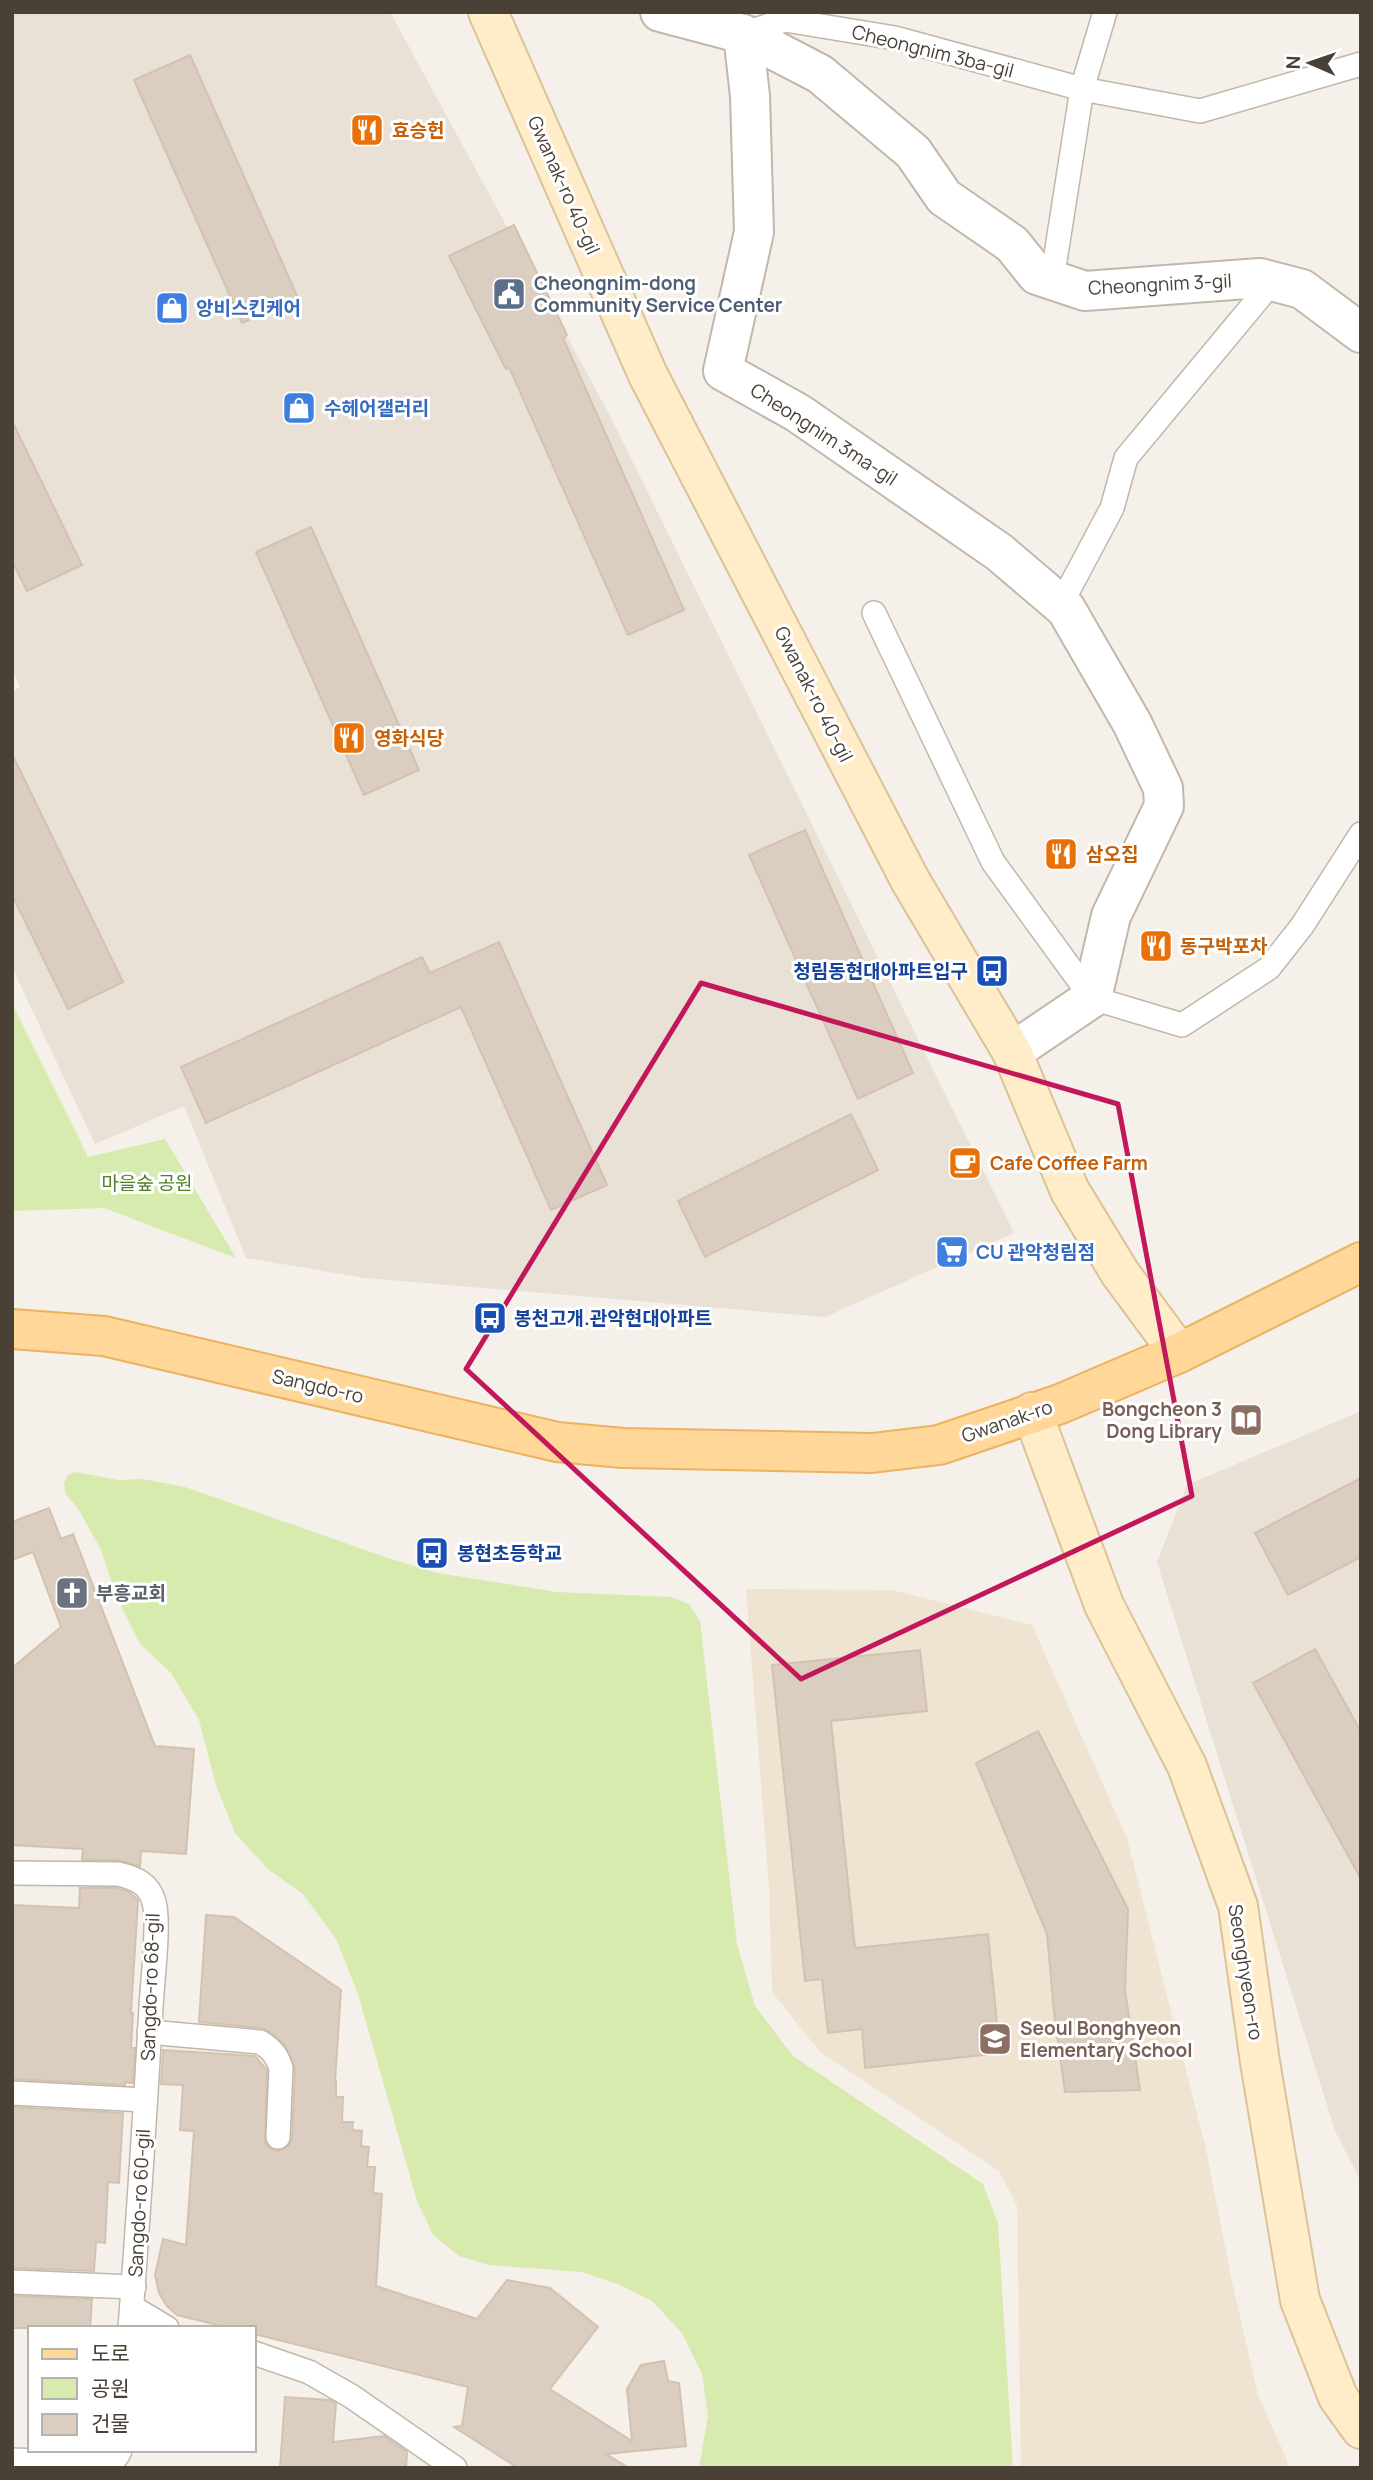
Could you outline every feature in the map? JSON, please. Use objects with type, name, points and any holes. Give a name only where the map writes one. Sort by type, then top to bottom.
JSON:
[{"type":"main road","name":"Gwanak-ro","points":[[623,1448],[872,1453],[939,1444],[1060,1404],[1179,1353],[1361,1262]]},
{"type":"main road","name":"Sangdo-ro","points":[[12,1329],[104,1336],[556,1442],[623,1448]]},
{"type":"street","name":"Gwanak-ro 40-gil","points":[[488,12],[648,375],[910,880],[1012,1052],[1070,1191],[1120,1273],[1179,1353]]},
{"type":"street","name":"Cheongnim 3-gil","points":[[660,12],[743,34],[820,74],[913,152],[944,197],[1012,244],[1037,275],[1085,291],[1259,278],[1302,289],[1361,333]]},
{"type":"street","name":"Cheongnim 3ma-gil","points":[[743,34],[750,96],[754,232],[723,371],[798,413],[955,521],[999,552],[1066,609],[1132,723],[1163,788],[1164,806],[1111,916],[1092,998]]},
{"type":"street","points":[[1012,1052],[1092,998]]},
{"type":"street","name":"Seonghyeon-ro","points":[[1032,1412],[1104,1605],[1187,1766],[1238,1906],[1260,2062],[1300,2300],[1338,2397],[1361,2429]]},
{"type":"lane","points":[[1052,280],[1082,89],[1105,12]]},
{"type":"lane","name":"Cheongnim 3ba-gil","points":[[743,34],[785,20],[881,36],[1082,89],[1200,111],[1361,64]]},
{"type":"lane","points":[[1060,604],[1112,508],[1126,458],[1273,281]]},
{"type":"lane","points":[[874,613],[993,862],[1092,998],[1182,1025],[1269,968],[1302,926],[1361,834]]},
{"type":"lane","name":"Sangdo-ro 68-gil","points":[[12,1872],[118,1874],[134,1878],[146,1885],[154,1901],[155,1924],[145,2100]]},
{"type":"lane","points":[[149,2032],[260,2042],[271,2049],[281,2068],[278,2137]]},
{"type":"lane","points":[[12,2093],[145,2100]]},
{"type":"lane","name":"Sangdo-ro 60-gil","points":[[132,2307],[145,2100]]},
{"type":"lane","points":[[12,2282],[132,2307],[164,2326]]},
{"type":"lane","points":[[256,2355],[309,2372],[341,2390],[455,2468]]},
{"type":"lane","points":[[12,2460],[103,2463],[111,2462],[119,2452]]},
{"type":"highlighted area","points":[[701,983],[1118,1104],[1192,1496],[801,1679],[466,1369]]},
{"type":"shaded area","points":[[12,12],[390,12],[608,412],[1014,1233],[825,1317],[365,1278],[246,1258],[184,1106],[95,1144],[12,967],[12,692],[20,687],[12,668]]},
{"type":"shaded area","points":[[1361,1411],[1361,2182],[1335,2131],[1157,1562],[1187,1485]]},
{"type":"shaded area","name":"Seoul Bonghyeon Elementary School","points":[[746,1589],[892,1590],[1032,1625],[1127,1838],[1206,2149],[1258,2395],[1287,2460],[1288,2468],[1021,2468],[1017,2206],[999,2171],[820,2052],[772,1992],[769,1888]]},
{"type":"green space","name":"마을숲 공원","points":[[12,1003],[88,1157],[165,1139],[236,1258],[104,1208],[12,1211]]},
{"type":"green space","points":[[76,1472],[118,1480],[143,1479],[185,1487],[438,1573],[557,1592],[672,1597],[689,1604],[700,1621],[737,1944],[755,2006],[793,2056],[983,2184],[998,2223],[1013,2468],[699,2468],[708,2416],[702,2374],[682,2333],[652,2301],[620,2285],[582,2272],[489,2265],[459,2256],[433,2235],[417,2201],[358,1994],[336,1939],[303,1894],[268,1869],[235,1833],[216,1785],[199,1720],[171,1673],[140,1644],[117,1598],[101,1550],[79,1510],[65,1493],[64,1483],[69,1474]]},
{"type":"building","points":[[190,55],[298,298],[242,323],[134,80]]},
{"type":"building","points":[[514,225],[567,335],[563,338],[684,610],[628,635],[509,367],[506,369],[449,256]]},
{"type":"building","points":[[12,421],[82,565],[27,591],[12,561]]},
{"type":"building","points":[[311,527],[419,770],[364,795],[256,552]]},
{"type":"building","points":[[12,754],[123,982],[68,1009],[12,895]]},
{"type":"building","points":[[805,830],[913,1073],[858,1099],[749,855]]},
{"type":"building","points":[[499,942],[607,1185],[551,1210],[461,1007],[206,1123],[181,1067],[422,957],[430,973]]},
{"type":"building","points":[[851,1114],[878,1170],[705,1257],[678,1201]]},
{"type":"building","points":[[1361,1478],[1361,1557],[1288,1595],[1255,1533]]},
{"type":"building","points":[[49,1508],[61,1539],[73,1534],[155,1746],[194,1749],[186,1854],[141,1851],[140,1866],[118,1860],[82,1860],[83,1849],[12,1845],[12,1668],[61,1627],[33,1552],[12,1560],[12,1522]]},
{"type":"building","points":[[1315,1649],[1361,1732],[1361,1879],[1253,1683]]},
{"type":"building","points":[[920,1650],[927,1711],[831,1721],[855,1948],[988,1934],[1000,2053],[865,2068],[862,2029],[828,2033],[822,1979],[805,1981],[772,1665]]},
{"type":"building","points":[[1038,1731],[1128,1909],[1125,1990],[1140,2090],[1065,2092],[1047,1934],[976,1763]]},
{"type":"building","points":[[80,1888],[116,1888],[129,1892],[138,1900],[131,2013],[131,2048],[135,2048],[133,2083],[125,2082],[125,2085],[12,2079],[12,1905],[79,1908]]},
{"type":"building","points":[[206,1915],[234,1917],[341,1990],[336,2097],[343,2097],[342,2122],[353,2122],[352,2130],[362,2131],[361,2146],[369,2147],[367,2167],[375,2167],[373,2193],[382,2194],[376,2286],[477,2319],[507,2280],[550,2288],[598,2327],[550,2389],[632,2441],[627,2389],[641,2365],[664,2361],[668,2381],[679,2383],[686,2446],[606,2454],[629,2468],[518,2468],[454,2427],[462,2426],[468,2387],[256,2334],[256,2326],[222,2326],[177,2315],[159,2293],[155,2275],[163,2239],[186,2245],[194,2131],[180,2130],[183,2085],[161,2084],[163,2050],[255,2056],[267,2070],[265,2143],[278,2151],[289,2145],[292,2138],[295,2068],[284,2044],[262,2028],[199,2022]]},
{"type":"building","points":[[12,2107],[123,2113],[119,2183],[108,2182],[105,2243],[96,2242],[94,2271],[12,2268]]},
{"type":"building","points":[[12,2296],[92,2299],[90,2326],[12,2328]]},
{"type":"building","points":[[285,2397],[330,2400],[336,2403],[333,2442],[384,2436],[407,2452],[406,2468],[280,2468]]},
{"type":"place","name":"효승헌","points":[[367,130]]},
{"type":"place","name":"Cheongnim-dong Community Service Center","points":[[509,294]]},
{"type":"place","name":"앙비스킨케어","points":[[172,308]]},
{"type":"place","name":"수헤어갤러리","points":[[299,408]]},
{"type":"place","name":"영화식당","points":[[349,738]]},
{"type":"place","name":"삼오집","points":[[1061,854]]},
{"type":"place","name":"동구박포차","points":[[1156,946]]},
{"type":"place","name":"청림동현대아파트입구","points":[[992,971]]},
{"type":"place","name":"Cafe Coffee Farm","points":[[965,1163]]},
{"type":"place","name":"CU 관악청림점","points":[[952,1252]]},
{"type":"place","name":"봉천고개.관악현대아파트","points":[[490,1318]]},
{"type":"place","name":"Bongcheon 3 Dong Library","points":[[1246,1420]]},
{"type":"place","name":"봉현초등학교","points":[[432,1553]]},
{"type":"place","name":"부흥교회","points":[[72,1593]]},
{"type":"place","name":"Seoul Bonghyeon Elementary School","points":[[995,2039]]}]
